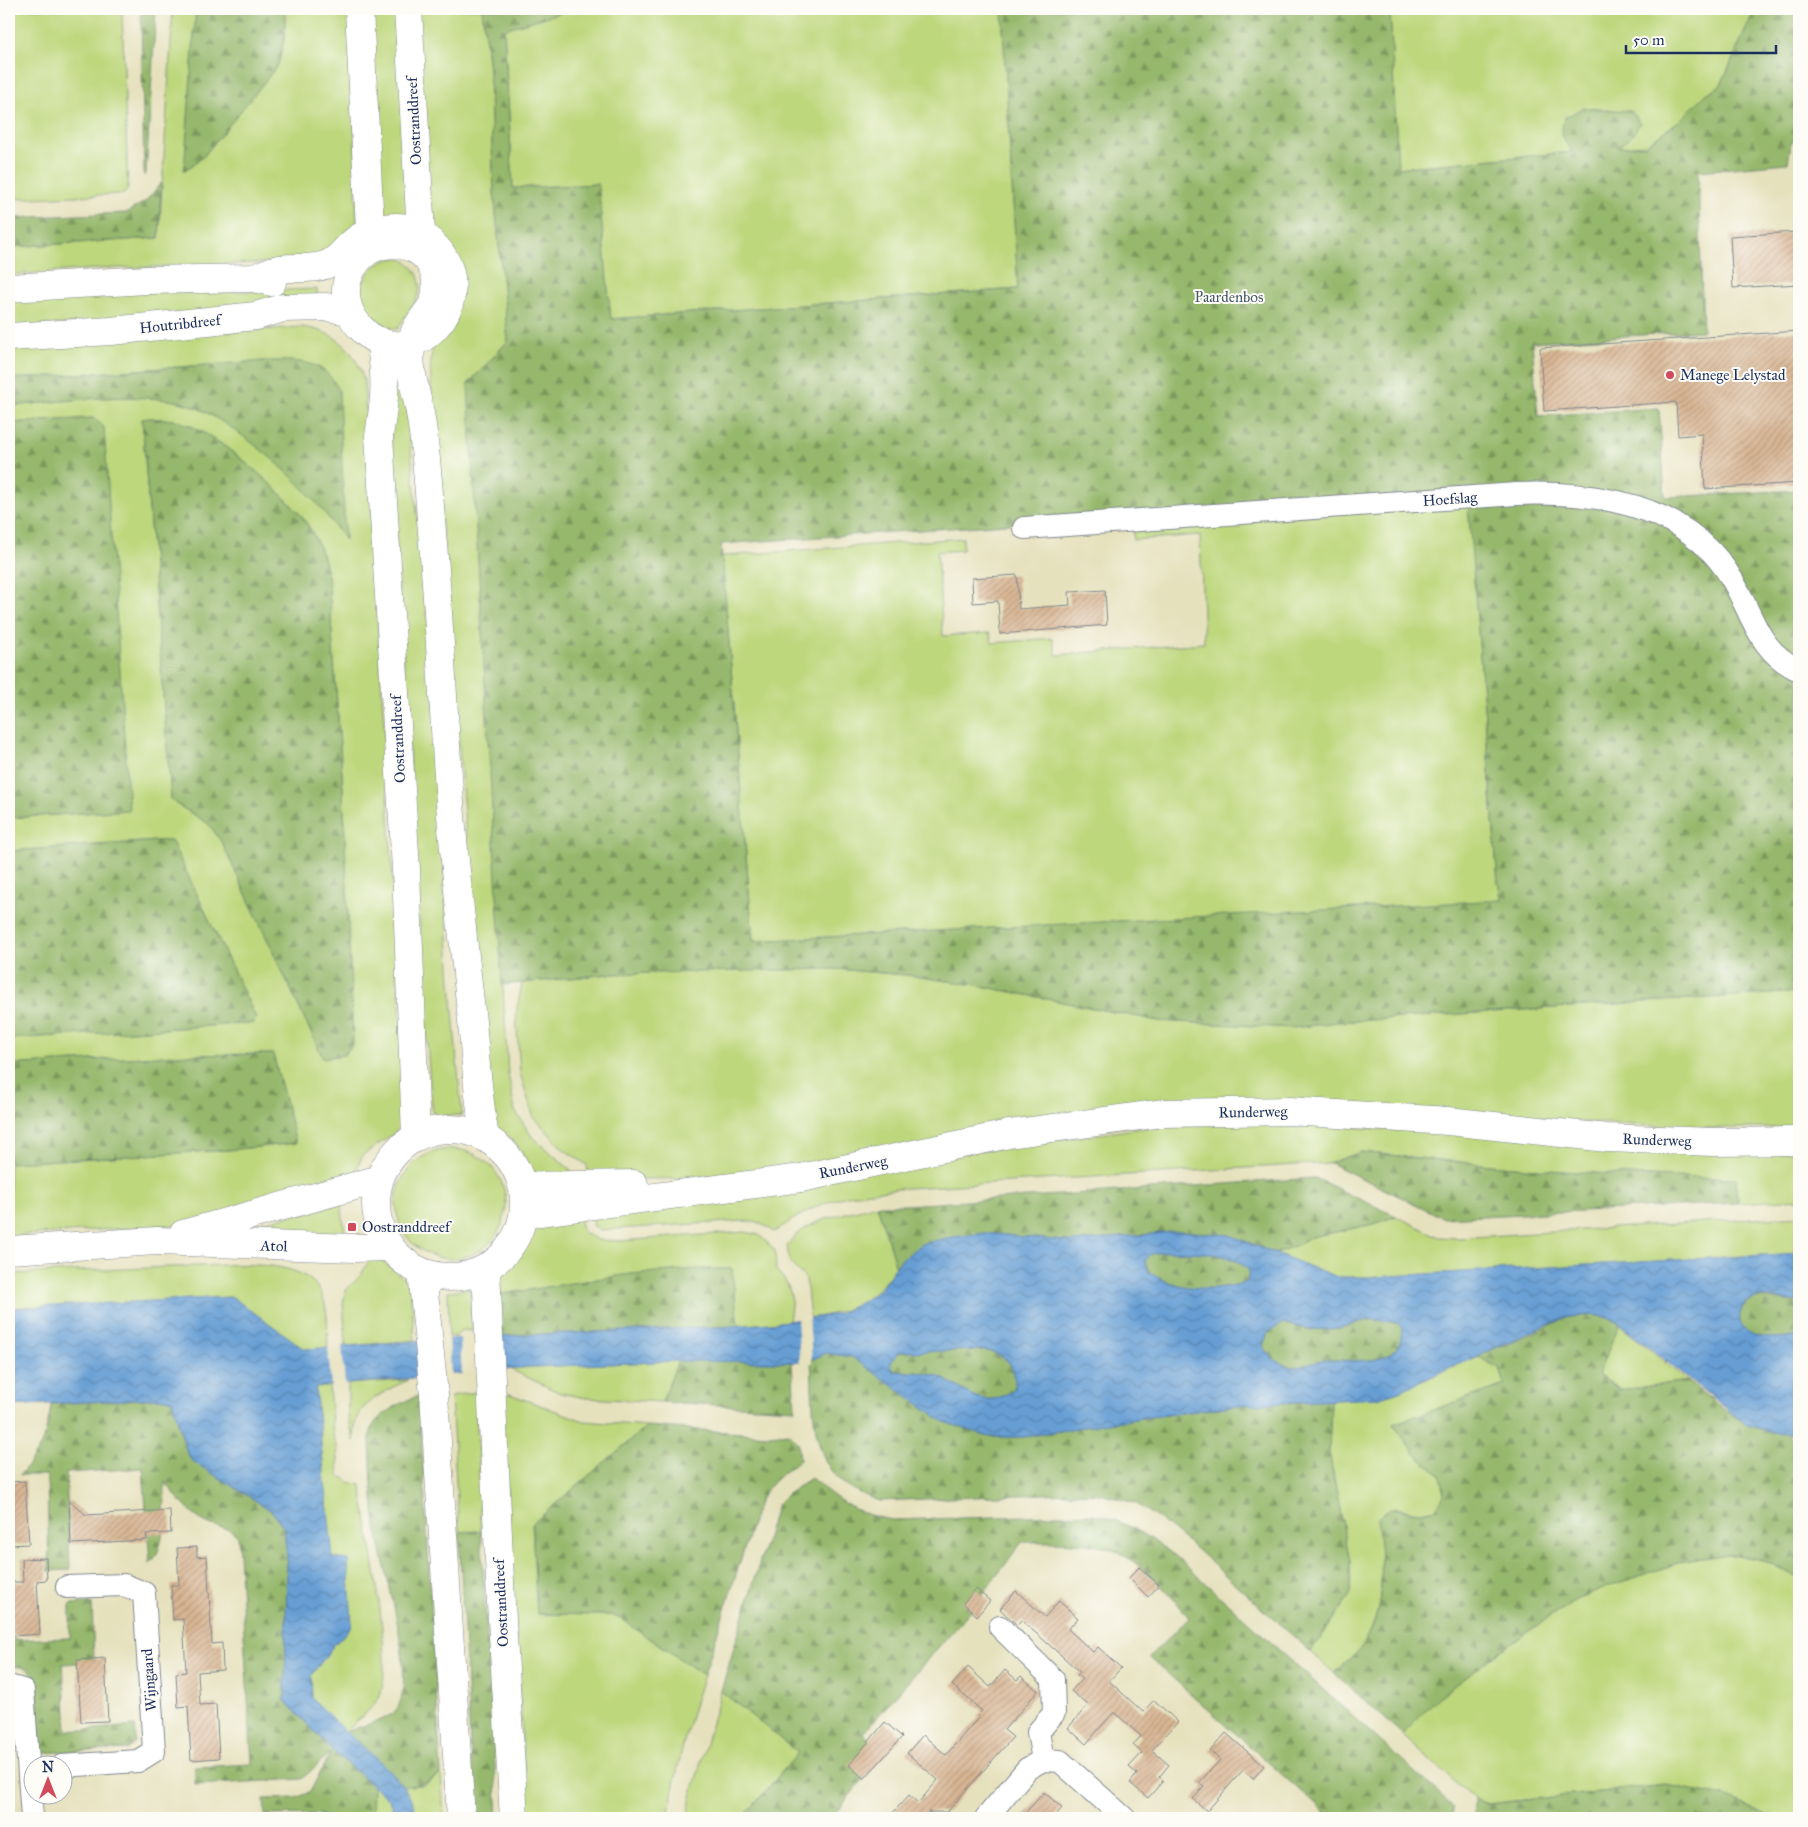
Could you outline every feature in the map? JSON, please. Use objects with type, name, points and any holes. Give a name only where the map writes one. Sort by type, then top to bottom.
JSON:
[{"type":"main road","points":[[359,9],[370,241]]},
{"type":"main road","name":"Oostranddreef","points":[[408,9],[421,233]]},
{"type":"main road","points":[[370,241],[393,227],[421,233],[445,258],[452,282],[450,306],[437,325],[418,340],[390,344],[380,342],[363,331],[349,311],[346,295],[346,264],[360,237],[370,241],[384,245],[406,245],[417,250],[428,260],[433,269],[434,302],[418,324],[418,340],[426,393],[421,416],[433,535],[450,806],[484,1138]]},
{"type":"main road","points":[[9,288],[128,281],[253,278],[279,283],[316,282],[346,264]]},
{"type":"main road","name":"Houtribdreef","points":[[9,337],[111,331],[256,316],[283,308],[310,306],[349,311]]},
{"type":"main road","points":[[256,316],[325,321],[344,334],[360,350],[369,366],[379,436]]},
{"type":"main road","name":"Oostranddreef","points":[[380,342],[385,368],[386,392],[379,436],[406,869],[416,1137]]},
{"type":"main road","name":"Runderweg","points":[[524,1214],[801,1178],[1009,1134],[1163,1113],[1289,1111],[1448,1122],[1607,1138],[1713,1142],[1799,1141]]},
{"type":"main road","points":[[450,1129],[468,1131],[484,1138],[505,1153],[516,1168],[523,1186],[524,1214],[520,1230],[512,1245],[500,1258],[486,1268],[471,1275],[455,1278],[438,1277],[422,1272],[404,1262],[390,1247],[381,1232],[376,1214],[376,1197],[380,1179],[388,1162],[400,1148],[416,1137],[433,1131],[450,1129]]},
{"type":"main road","name":"Atol","points":[[157,1241],[380,1179]]},
{"type":"main road","name":"Runderweg","points":[[523,1186],[664,1183],[713,1189]]},
{"type":"main road","name":"Atol","points":[[9,1250],[157,1241],[354,1248],[390,1247]]},
{"type":"main road","name":"Oostranddreef","points":[[486,1268],[501,1604],[514,1818]]},
{"type":"main road","points":[[422,1272],[430,1339],[461,1818]]},
{"type":"street","name":"Hoefslag","points":[[1024,528],[1516,494],[1557,493],[1602,498],[1646,510],[1675,524],[1700,540],[1718,559],[1733,580],[1762,639],[1772,653],[1785,664],[1799,670]]},
{"type":"street","name":"Wijngaard","points":[[67,1587],[124,1585],[144,1593],[154,1751],[138,1761],[72,1765]]},
{"type":"street","points":[[1000,1627],[1054,1679],[1054,1713],[1038,1732],[1043,1760]]},
{"type":"street","points":[[9,1686],[23,1690],[29,1754]]},
{"type":"street","points":[[986,1818],[1027,1769],[1043,1760],[1060,1762],[1124,1818]]},
{"type":"street","points":[[31,1804],[32,1818]]},
{"type":"green space","points":[[9,9],[122,9],[128,190],[123,194],[9,199]]},
{"type":"green space","points":[[141,9],[156,9],[146,174],[144,176]]},
{"type":"green space","points":[[173,9],[196,9],[185,171],[203,157],[278,65],[285,36],[285,9],[352,9],[357,226],[345,240],[311,261],[95,269],[9,275],[9,247],[159,238]]},
{"type":"green space","points":[[196,9],[285,9],[285,36],[278,65],[203,157],[184,171]]},
{"type":"green space","points":[[364,9],[401,9],[411,217],[376,215]]},
{"type":"green space","points":[[414,9],[482,9],[489,69],[494,192],[508,341],[468,384],[508,1074],[515,1111],[533,1138],[572,1171],[574,1180],[543,1178],[531,1169],[520,1149],[510,1138],[493,1126],[476,967],[431,383],[432,354],[437,337]]},
{"type":"green space","name":"Paardenbos","points":[[482,9],[573,9],[504,29],[513,188],[598,184],[611,319],[1018,289],[1002,9],[1390,9],[1398,168],[1572,152],[1561,135],[1564,118],[1583,108],[1631,111],[1640,123],[1632,136],[1618,147],[1645,145],[1679,121],[1706,94],[1721,85],[1755,9],[1799,9],[1799,133],[1791,143],[1788,163],[1698,171],[1703,331],[1532,342],[1538,416],[1659,408],[1665,497],[1799,490],[1799,992],[1338,1022],[1293,1028],[1159,1021],[976,985],[906,975],[836,969],[609,974],[502,985],[468,384],[508,341],[494,192],[489,69]],"holes":[[[1467,492],[1498,883],[1502,900],[753,941],[721,544]]]},
{"type":"green space","points":[[573,9],[1002,9],[1018,289],[610,319],[598,184],[513,188],[504,28]]},
{"type":"green space","points":[[1390,9],[1755,9],[1721,85],[1706,94],[1679,121],[1645,145],[1617,148],[1607,108],[1572,152],[1397,168]]},
{"type":"green space","points":[[161,183],[159,238],[9,247],[9,218],[126,213],[146,201]]},
{"type":"green space","points":[[394,258],[407,262],[414,269],[419,277],[420,285],[416,300],[398,329],[383,326],[372,318],[364,308],[362,296],[363,284],[369,273],[379,264]]},
{"type":"green space","points":[[317,289],[318,301],[83,323],[9,327],[9,299],[113,291],[200,293]]},
{"type":"green space","points":[[301,327],[324,332],[334,337],[350,351],[361,371],[364,382],[406,1109],[402,1128],[363,1155],[354,1175],[212,1220],[173,1225],[9,1236],[9,1163],[228,1150],[296,1143],[273,1054],[176,1055],[9,1065],[9,1039],[253,1023],[256,1018],[171,840],[9,851],[9,818],[128,810],[94,418],[9,423],[9,406],[93,398],[136,397],[176,401],[194,407],[234,428],[274,459],[320,505],[345,539],[264,361],[9,379],[9,347]],"holes":[[[150,418],[172,420],[199,430],[215,439],[248,464],[302,517],[315,538],[324,560],[328,576],[343,789],[353,1044],[344,1055],[323,1058],[222,843],[209,824],[175,803],[171,798],[142,420]]]},
{"type":"green space","points":[[404,358],[432,674],[453,1005],[462,1115],[433,1116],[429,1071],[391,461],[392,359]]},
{"type":"green space","points":[[264,361],[308,363],[325,372],[333,380],[339,391],[345,540],[320,507],[280,466],[233,429],[191,405],[155,398],[134,397],[9,406],[9,379]]},
{"type":"green space","points":[[94,418],[104,427],[129,810],[9,818],[9,423]]},
{"type":"green space","points":[[142,419],[176,421],[199,430],[215,439],[248,464],[302,517],[315,538],[324,560],[328,576],[343,789],[353,1044],[344,1055],[323,1058],[222,843],[209,824],[175,803],[171,798]]},
{"type":"green space","points":[[1468,504],[1498,883],[1502,901],[753,941],[722,556],[963,538],[963,550],[937,552],[943,636],[990,633],[992,643],[1053,638],[1056,655],[1204,643],[1200,535],[1133,540],[1133,527]]},
{"type":"green space","points":[[171,840],[256,1018],[253,1023],[9,1039],[9,851]]},
{"type":"green space","points":[[836,969],[906,975],[976,985],[1159,1021],[1293,1028],[1338,1022],[1799,992],[1799,1128],[1683,1128],[1320,1105],[874,1155],[703,1178],[589,1180],[587,1165],[562,1148],[533,1116],[520,1073],[516,1014],[522,983],[609,974]]},
{"type":"green space","points":[[273,1054],[296,1143],[228,1150],[9,1163],[9,1065],[176,1055]]},
{"type":"green space","points":[[1256,1122],[1799,1153],[1799,1199],[1737,1203],[1736,1178],[1595,1173],[1361,1152],[1330,1163],[907,1188],[868,1192],[823,1204],[774,1232],[761,1223],[744,1221],[600,1230],[594,1226],[589,1211],[1142,1128]]},
{"type":"green space","points":[[451,1149],[472,1153],[490,1165],[502,1183],[506,1204],[502,1225],[490,1243],[472,1255],[451,1259],[430,1255],[412,1243],[400,1225],[396,1204],[400,1183],[412,1165],[430,1153]]},
{"type":"green space","points":[[1361,1152],[1595,1173],[1736,1178],[1737,1203],[1444,1218],[1330,1163]]},
{"type":"green space","points":[[1315,1178],[1396,1216],[1374,1224],[1311,1237],[1302,1243],[1276,1253],[1229,1235],[1180,1231],[1074,1242],[985,1233],[900,1261],[896,1267],[877,1205],[907,1205]]},
{"type":"green space","points":[[341,1204],[346,1240],[233,1229]]},
{"type":"green space","points":[[877,1205],[896,1267],[878,1288],[859,1303],[837,1312],[810,1318],[806,1279],[790,1263],[787,1246],[804,1229],[815,1223]]},
{"type":"green space","points":[[577,1212],[583,1232],[598,1240],[619,1241],[745,1232],[759,1235],[775,1250],[776,1270],[789,1288],[791,1305],[789,1321],[738,1326],[732,1269],[643,1274],[496,1295],[499,1277],[518,1259],[534,1231],[544,1221]]},
{"type":"green space","points":[[1396,1216],[1439,1237],[1457,1238],[1799,1216],[1799,1253],[1373,1277],[1337,1277],[1276,1253],[1302,1243],[1311,1237],[1374,1224]]},
{"type":"green space","points":[[1168,1251],[1212,1254],[1232,1259],[1249,1271],[1247,1282],[1209,1288],[1196,1288],[1171,1283],[1149,1272],[1145,1260],[1151,1254]]},
{"type":"green space","points":[[371,1257],[382,1261],[410,1282],[415,1340],[346,1346],[343,1303],[346,1290],[361,1275]]},
{"type":"green space","points":[[194,1266],[265,1266],[284,1268],[300,1274],[313,1282],[322,1295],[327,1314],[328,1348],[305,1349],[232,1297],[9,1308],[9,1274]]},
{"type":"green space","points":[[698,1269],[732,1269],[738,1326],[497,1336],[496,1295],[629,1274]]},
{"type":"green space","points":[[470,1289],[472,1331],[461,1330],[457,1336],[449,1337],[448,1291]]},
{"type":"green space","points":[[1755,1298],[1799,1302],[1799,1337],[1774,1338],[1755,1336],[1742,1327],[1739,1319],[1740,1312],[1744,1306]]},
{"type":"green space","points":[[1592,1315],[1613,1319],[1619,1325],[1598,1374],[1620,1390],[1688,1381],[1746,1423],[1758,1428],[1788,1433],[1799,1461],[1799,1579],[1772,1563],[1728,1554],[1684,1561],[1612,1585],[1572,1602],[1496,1654],[1440,1696],[1402,1734],[1334,1673],[1360,1649],[1373,1626],[1380,1596],[1381,1581],[1377,1519],[1392,1509],[1419,1512],[1436,1509],[1444,1495],[1440,1475],[1416,1455],[1393,1424],[1505,1385],[1500,1369],[1478,1356],[1569,1317]]},
{"type":"green space","points":[[1370,1319],[1397,1323],[1402,1328],[1400,1342],[1393,1352],[1370,1360],[1318,1361],[1302,1366],[1290,1367],[1275,1359],[1263,1345],[1268,1332],[1284,1323],[1307,1330],[1341,1328]]},
{"type":"green space","points":[[1619,1325],[1688,1381],[1621,1390],[1598,1374]]},
{"type":"green space","points":[[984,1350],[1004,1358],[1014,1372],[1015,1388],[1002,1396],[990,1399],[980,1398],[970,1395],[951,1383],[929,1374],[894,1371],[890,1364],[899,1352]]},
{"type":"green space","points":[[825,1353],[852,1357],[990,1437],[1024,1437],[1113,1422],[1239,1405],[1331,1400],[1329,1452],[1350,1562],[1350,1595],[1311,1652],[1196,1549],[1162,1521],[1135,1503],[1100,1494],[1069,1493],[879,1501],[860,1493],[842,1482],[833,1473],[820,1447],[816,1433],[811,1360]]},
{"type":"green space","points":[[1478,1356],[1501,1369],[1505,1385],[1393,1424],[1416,1455],[1440,1475],[1445,1495],[1436,1509],[1419,1512],[1396,1508],[1378,1519],[1381,1581],[1380,1596],[1373,1626],[1360,1649],[1334,1673],[1311,1652],[1350,1595],[1350,1562],[1329,1452],[1331,1400],[1377,1398],[1402,1390]]},
{"type":"green space","points":[[678,1361],[662,1402],[586,1398],[560,1393],[508,1368]]},
{"type":"green space","points":[[678,1361],[792,1362],[795,1409],[662,1402]]},
{"type":"green space","points":[[408,1380],[378,1396],[364,1407],[356,1421],[354,1441],[348,1416],[348,1384]]},
{"type":"green space","points":[[329,1386],[339,1475],[349,1482],[361,1485],[378,1593],[384,1654],[380,1695],[369,1710],[346,1732],[312,1698],[311,1676],[333,1646],[351,1627],[333,1559],[315,1387]]},
{"type":"green space","points":[[501,1391],[584,1421],[647,1426],[532,1524],[537,1614],[611,1615],[621,1619],[704,1675],[683,1746],[668,1818],[527,1818]]},
{"type":"green space","points":[[476,1392],[481,1531],[459,1532],[451,1396]]},
{"type":"green space","points":[[419,1396],[441,1774],[422,1784],[400,1786],[346,1732],[388,1717],[401,1700],[404,1679],[402,1653],[398,1624],[376,1525],[370,1437],[372,1427],[376,1421],[400,1404]]},
{"type":"green space","points":[[161,1398],[172,1400],[186,1450],[191,1460],[272,1511],[284,1528],[287,1559],[285,1701],[333,1751],[373,1786],[372,1818],[326,1818],[320,1814],[265,1815],[264,1799],[296,1798],[310,1792],[331,1752],[302,1779],[195,1785],[195,1767],[252,1764],[238,1537],[232,1531],[211,1525],[194,1515],[165,1482],[162,1537],[155,1556],[150,1563],[143,1468],[66,1473],[70,1570],[49,1571],[47,1475],[20,1475],[42,1442],[51,1404]]},
{"type":"green space","points":[[647,1426],[768,1435],[789,1433],[798,1443],[800,1460],[776,1479],[759,1502],[704,1675],[621,1619],[611,1615],[537,1614],[532,1524]]},
{"type":"green space","points":[[811,1478],[830,1494],[849,1506],[880,1518],[893,1520],[1094,1514],[1116,1520],[1135,1530],[1173,1554],[1453,1807],[1453,1818],[1331,1818],[1149,1657],[1189,1618],[1173,1598],[1141,1567],[1118,1552],[1107,1548],[1075,1543],[1022,1542],[971,1610],[863,1733],[880,1751],[881,1758],[831,1818],[743,1818],[798,1753],[721,1691],[777,1504],[790,1492]]},
{"type":"green space","points":[[481,1531],[498,1818],[474,1818],[459,1532]]},
{"type":"green space","points":[[1728,1554],[1772,1563],[1799,1579],[1799,1818],[1778,1818],[1724,1796],[1666,1785],[1487,1804],[1474,1799],[1402,1734],[1440,1696],[1496,1654],[1572,1602],[1612,1585],[1684,1561]]},
{"type":"green space","points":[[92,1603],[94,1662],[63,1664],[67,1731],[135,1726],[135,1742],[128,1749],[41,1753],[37,1681],[35,1676],[26,1668],[9,1667],[9,1640],[70,1638],[70,1604]]},
{"type":"green space","points":[[721,1691],[798,1753],[743,1818],[689,1818],[690,1800]]},
{"type":"green space","points":[[441,1774],[444,1818],[372,1818],[373,1786],[423,1785]]},
{"type":"green space","points":[[1666,1785],[1724,1796],[1778,1818],[1474,1818],[1474,1799],[1487,1804]]},
{"type":"water","points":[[1180,1231],[1229,1235],[1337,1277],[1373,1277],[1799,1253],[1799,1302],[1756,1298],[1745,1303],[1740,1313],[1740,1319],[1744,1329],[1761,1337],[1799,1337],[1799,1434],[1771,1432],[1747,1425],[1613,1319],[1592,1315],[1569,1317],[1539,1328],[1402,1390],[1377,1398],[1239,1405],[1113,1422],[1024,1437],[990,1437],[944,1422],[852,1357],[826,1353],[811,1360],[792,1362],[678,1361],[532,1367],[315,1387],[333,1558],[348,1560],[352,1623],[351,1627],[333,1646],[311,1676],[312,1698],[399,1781],[413,1805],[416,1818],[396,1818],[389,1800],[333,1751],[285,1701],[287,1559],[284,1528],[272,1511],[191,1460],[186,1450],[172,1400],[161,1398],[9,1406],[9,1308],[232,1297],[305,1349],[497,1336],[719,1327],[772,1323],[838,1314],[862,1302],[881,1288],[900,1261],[921,1244],[946,1238],[985,1233],[1074,1242]],"holes":[[[1168,1251],[1212,1254],[1232,1259],[1249,1271],[1247,1282],[1209,1288],[1196,1288],[1171,1283],[1149,1272],[1145,1260],[1151,1254]],[[1370,1319],[1397,1323],[1402,1328],[1400,1342],[1393,1352],[1383,1358],[1357,1361],[1318,1361],[1294,1367],[1285,1365],[1275,1359],[1263,1345],[1268,1332],[1284,1323],[1308,1329],[1337,1328]],[[984,1350],[992,1352],[1004,1358],[1012,1367],[1015,1388],[1002,1396],[991,1399],[970,1395],[941,1378],[925,1373],[894,1371],[890,1364],[899,1352]]]},
{"type":"pier","points":[[809,1316],[812,1363],[800,1364],[797,1317]]},
{"type":"pier","points":[[499,1335],[501,1371],[462,1375],[460,1337]]},
{"type":"pier","points":[[449,1338],[451,1376],[423,1379],[421,1339]]},
{"type":"pier","points":[[342,1344],[345,1387],[331,1388],[328,1345]]},
{"type":"building","points":[[1796,232],[1799,284],[1733,288],[1730,236]]},
{"type":"building","name":"Manege Lelystad","points":[[1799,331],[1799,483],[1705,489],[1702,434],[1678,436],[1676,402],[1544,411],[1540,348]]},
{"type":"building","points":[[1017,575],[1019,609],[1070,605],[1069,592],[1105,590],[1107,625],[1000,634],[998,601],[973,603],[972,578]]},
{"type":"building","points":[[25,1481],[29,1544],[9,1545],[9,1482]]},
{"type":"building","points":[[69,1500],[86,1515],[170,1510],[171,1533],[146,1534],[147,1540],[71,1544]]},
{"type":"building","points":[[197,1547],[197,1557],[207,1556],[212,1644],[222,1643],[223,1670],[198,1672],[200,1705],[216,1704],[219,1758],[191,1760],[188,1706],[178,1707],[176,1673],[186,1672],[183,1619],[173,1620],[171,1585],[179,1585],[177,1548]]},
{"type":"building","points":[[46,1558],[47,1580],[37,1581],[40,1634],[12,1636],[9,1582],[23,1582],[22,1559]]},
{"type":"building","points":[[1139,1567],[1159,1585],[1148,1597],[1129,1578]]},
{"type":"building","points":[[976,1589],[990,1601],[977,1616],[963,1603]]},
{"type":"building","points":[[1016,1591],[1045,1617],[1059,1601],[1078,1618],[1068,1629],[1093,1652],[1098,1647],[1121,1668],[1109,1681],[1143,1712],[1154,1700],[1178,1722],[1152,1750],[1169,1765],[1159,1777],[1163,1781],[1148,1798],[1130,1783],[1137,1774],[1129,1767],[1142,1753],[1133,1745],[1141,1736],[1114,1712],[1086,1744],[1068,1728],[1088,1705],[1071,1691],[1082,1679],[1077,1675],[1080,1672],[1021,1620],[1017,1625],[1000,1609]]},
{"type":"building","points":[[105,1658],[108,1721],[81,1722],[77,1660]]},
{"type":"building","points":[[968,1667],[990,1687],[1005,1670],[1017,1680],[1021,1676],[1038,1691],[1004,1730],[1013,1737],[947,1812],[928,1812],[935,1818],[888,1818],[909,1795],[918,1803],[938,1780],[907,1753],[923,1735],[946,1755],[979,1717],[977,1716],[982,1711],[952,1685]]},
{"type":"building","points":[[885,1722],[902,1737],[864,1779],[849,1765]]},
{"type":"building","points":[[1226,1733],[1264,1766],[1253,1779],[1243,1770],[1207,1811],[1193,1799],[1204,1787],[1199,1783],[1220,1760],[1210,1751]]},
{"type":"building","points":[[1044,1792],[1062,1808],[1053,1818],[1021,1818]]},
{"type":"place","name":"Manege Lelystad","points":[[1670,375]]},
{"type":"place","name":"Oostranddreef","points":[[352,1227]]}]
